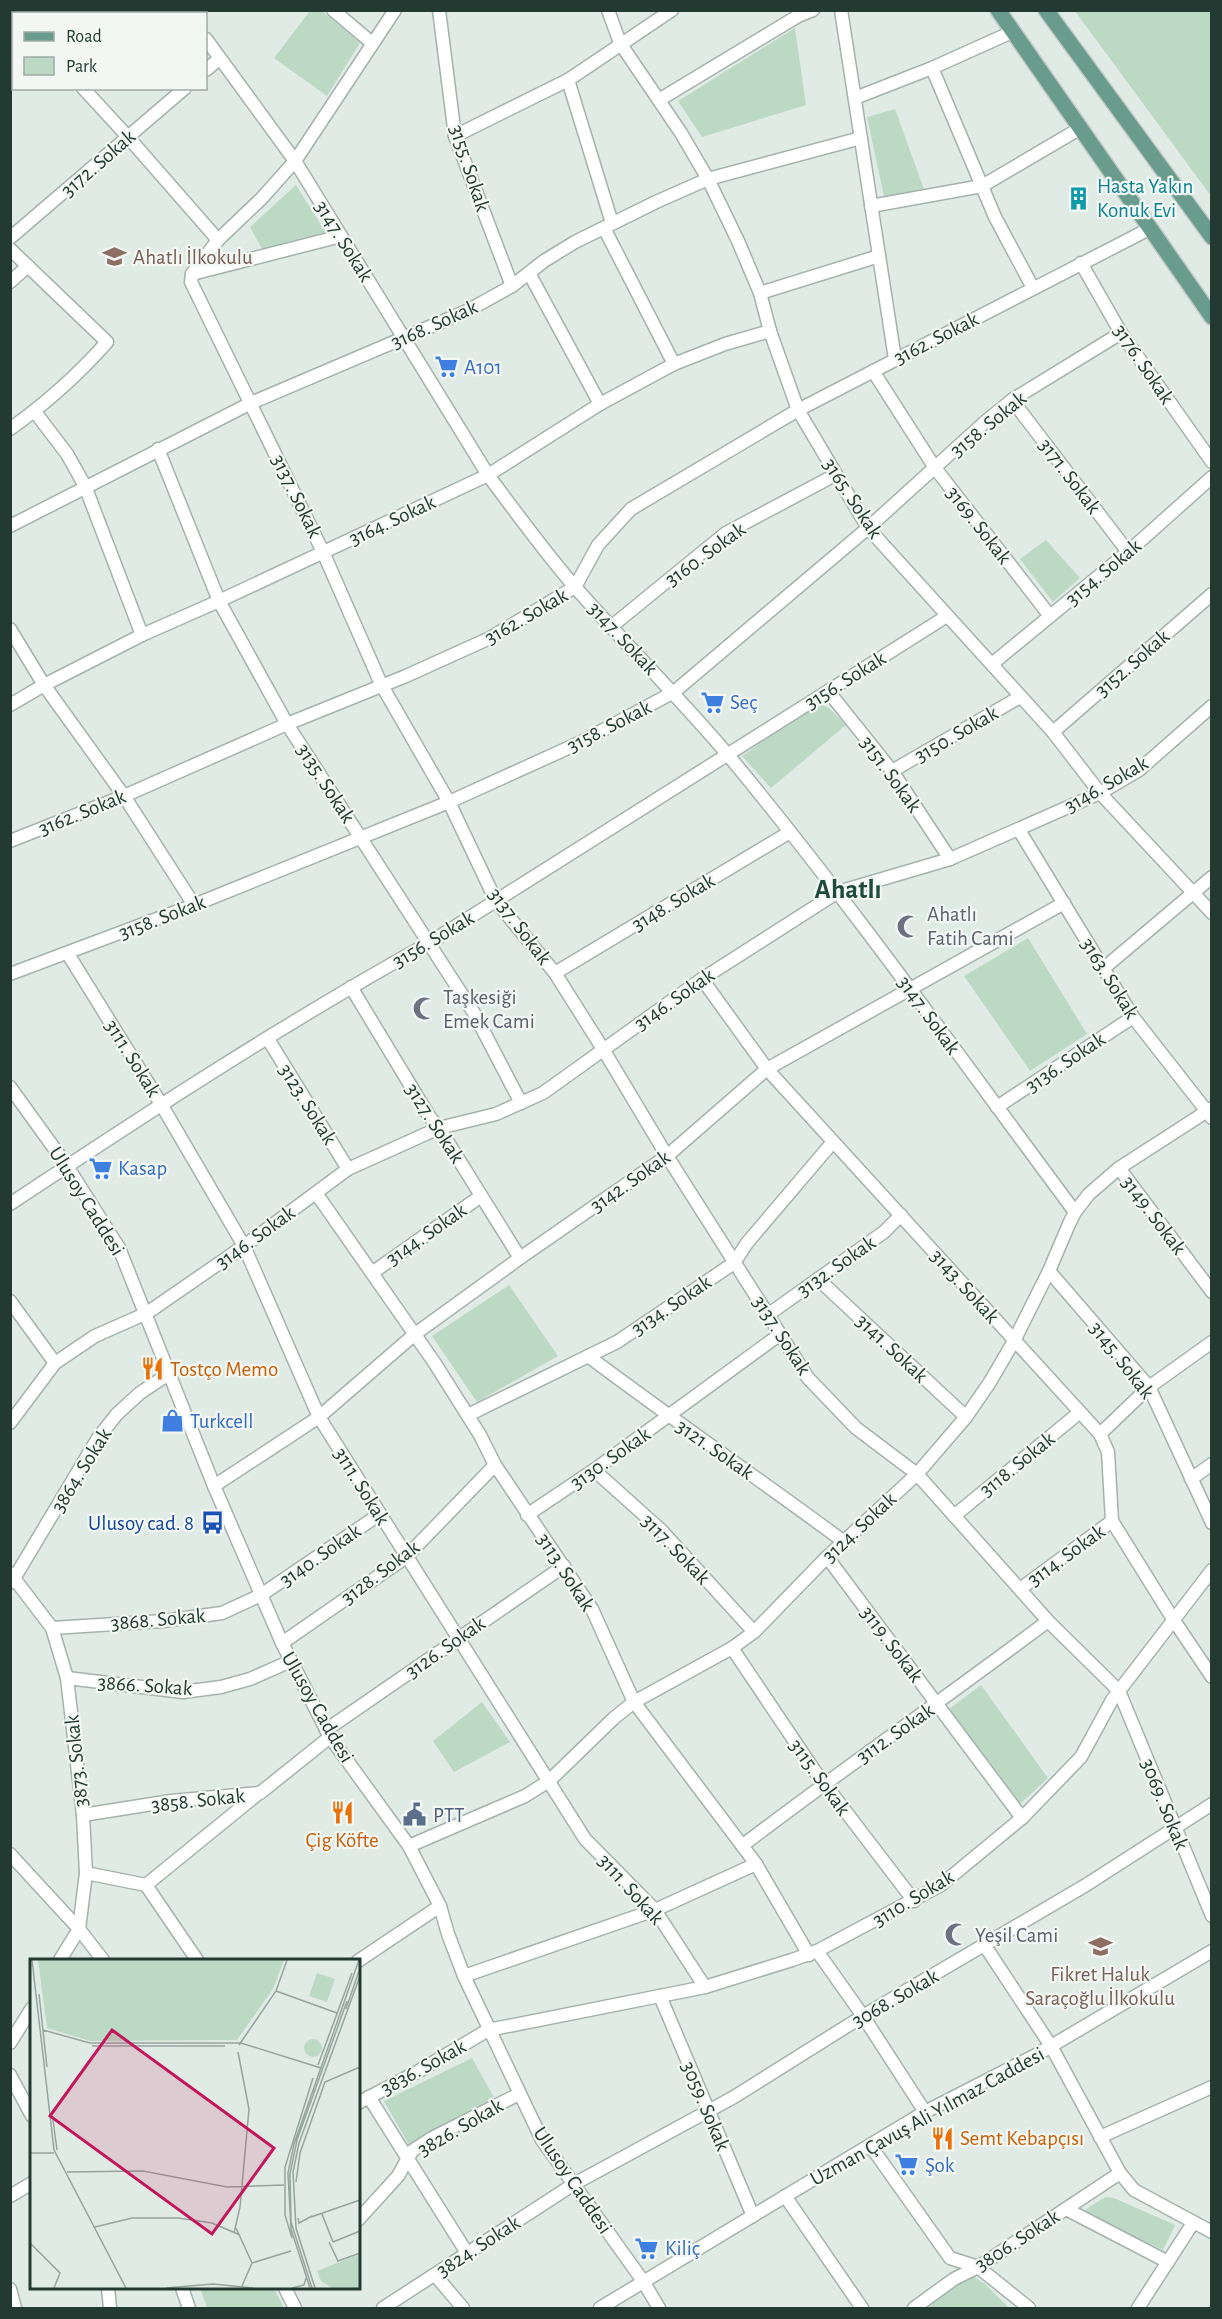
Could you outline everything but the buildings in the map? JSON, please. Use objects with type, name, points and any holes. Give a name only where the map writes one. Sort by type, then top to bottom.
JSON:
[{"type":"main road","points":[[998,10],[1212,317]]},
{"type":"main road","points":[[1046,10],[1212,237]]},
{"type":"street","points":[[333,10],[372,43]]},
{"type":"street","points":[[192,274],[218,240],[262,198],[295,161],[395,10]]},
{"type":"street","name":"3155. Sokak","points":[[440,10],[456,136],[512,286]]},
{"type":"street","name":"3165. Sokak","points":[[608,10],[620,43],[681,133],[708,179],[760,293],[770,330],[798,410],[868,528],[1053,732],[1100,793],[1212,913]]},
{"type":"street","points":[[456,136],[568,80],[672,10]]},
{"type":"street","points":[[659,100],[798,16],[813,10]]},
{"type":"street","points":[[841,10],[896,359]]},
{"type":"street","points":[[855,98],[932,68],[1012,32]]},
{"type":"street","name":"3147. Sokak","points":[[207,40],[295,161],[488,475],[575,587],[674,692],[728,755],[838,892],[1075,1212]]},
{"type":"street","points":[[207,69],[219,58]]},
{"type":"street","points":[[932,68],[995,217],[1033,288]]},
{"type":"street","points":[[568,80],[608,226],[674,364]]},
{"type":"street","points":[[85,90],[218,240]]},
{"type":"street","name":"3172. Sokak","points":[[10,238],[182,90]]},
{"type":"street","points":[[872,206],[982,186],[1079,129]]},
{"type":"street","name":"3168. Sokak","points":[[10,526],[251,403],[467,312],[512,286],[544,261],[608,226],[708,179],[861,138]]},
{"type":"street","name":"3162. Sokak","points":[[10,841],[124,796],[287,723],[406,676],[490,638],[575,587],[598,545],[631,509],[798,410],[1149,229]]},
{"type":"street","points":[[192,274],[342,236]]},
{"type":"street","points":[[10,249],[107,342],[35,412],[10,429]]},
{"type":"street","points":[[760,293],[879,256]]},
{"type":"street","name":"3176. Sokak","points":[[1081,263],[1121,333],[1212,462]]},
{"type":"street","points":[[10,282],[27,266]]},
{"type":"street","points":[[529,273],[600,404]]},
{"type":"street","name":"3137. Sokak","points":[[192,274],[191,282],[324,552],[381,684],[449,802],[496,901],[555,973],[734,1263],[769,1314],[779,1335],[808,1378],[856,1428],[917,1473],[1048,1621],[1119,1691]]},
{"type":"street","name":"3164. Sokak","points":[[10,705],[142,635],[488,475],[600,404],[674,364],[725,344],[770,330]]},
{"type":"street","name":"3158. Sokak","points":[[10,974],[194,905],[449,802],[579,743],[674,692],[868,528],[1012,400],[1121,333]]},
{"type":"street","name":"3169. Sokak","points":[[873,371],[935,468],[1050,615]]},
{"type":"street","name":"3171. Sokak","points":[[1012,400],[1128,552]]},
{"type":"street","points":[[35,412],[67,454],[85,486],[142,635]]},
{"type":"street","name":"3135. Sokak","points":[[158,449],[219,601],[287,723],[474,1013],[521,1103]]},
{"type":"street","name":"3160. Sokak","points":[[612,626],[726,533],[836,474]]},
{"type":"street","name":"3154. Sokak","points":[[992,664],[1128,552],[1212,477]]},
{"type":"street","name":"3152. Sokak","points":[[1053,732],[1212,594]]},
{"type":"street","name":"3156. Sokak","points":[[10,1203],[161,1104],[351,987],[429,943],[947,616]]},
{"type":"street","points":[[10,629],[44,685],[124,796],[194,905]]},
{"type":"street","name":"3151. Sokak","points":[[828,691],[892,771],[950,859]]},
{"type":"street","name":"3150. Sokak","points":[[892,771],[1020,698]]},
{"type":"street","name":"3146. Sokak","points":[[10,1422],[55,1363],[95,1336],[147,1313],[244,1246],[348,1169],[439,1128],[496,1114],[543,1093],[702,979],[838,892],[950,859],[1100,793],[1139,770],[1212,706]]},
{"type":"street","name":"3163. Sokak","points":[[1019,830],[1133,1017],[1210,1113]]},
{"type":"street","name":"3148. Sokak","points":[[555,973],[790,832]]},
{"type":"street","points":[[1104,968],[1212,877]]},
{"type":"street","name":"3142. Sokak","points":[[214,1486],[319,1417],[415,1334],[667,1156],[767,1069],[1064,903]]},
{"type":"street","name":"3111. Sokak","points":[[68,954],[161,1104],[244,1246],[319,1417],[585,1839],[655,1910],[705,1987]]},
{"type":"street","name":"3143. Sokak","points":[[702,979],[767,1069],[832,1143],[901,1215],[1100,1434],[1108,1452],[1112,1521],[1212,1677]]},
{"type":"street","name":"3127. Sokak","points":[[351,987],[429,1116],[439,1128],[520,1258]]},
{"type":"street","name":"3136. Sokak","points":[[997,1107],[1133,1017]]},
{"type":"street","name":"3123. Sokak","points":[[268,1039],[348,1169]]},
{"type":"street","name":"Ulusoy Caddesi","points":[[10,1087],[67,1166],[119,1248],[147,1313],[214,1486],[282,1643],[328,1734],[409,1846],[440,1906],[464,1976],[488,2030],[542,2140],[643,2281],[659,2308]]},
{"type":"street","name":"3124. Sokak","points":[[409,1846],[525,1796],[549,1781],[614,1718],[634,1702],[732,1648],[754,1632],[843,1541],[917,1473],[966,1418],[1014,1341],[1075,1212],[1089,1194],[1119,1168],[1210,1113]]},
{"type":"street","name":"3134. Sokak","points":[[468,1415],[617,1342],[734,1263],[747,1244],[832,1143]]},
{"type":"street","name":"3149. Sokak","points":[[1119,1168],[1212,1292]]},
{"type":"street","name":"3113. Sokak","points":[[316,1193],[415,1334],[468,1415],[495,1465],[527,1515],[592,1609],[634,1702],[743,1845],[813,1953],[863,2016],[925,2112]]},
{"type":"street","name":"3144. Sokak","points":[[372,1273],[481,1196]]},
{"type":"street","name":"3132. Sokak","points":[[769,1314],[884,1232],[901,1215]]},
{"type":"street","name":"3145. Sokak","points":[[1049,1271],[1149,1387],[1212,1523]]},
{"type":"street","name":"3141. Sokak","points":[[818,1279],[966,1418]]},
{"type":"street","points":[[10,1301],[55,1363]]},
{"type":"street","name":"3130. Sokak","points":[[527,1515],[594,1470],[779,1335]]},
{"type":"street","points":[[1100,1434],[1149,1387],[1212,1342]]},
{"type":"street","name":"3121. Sokak","points":[[588,1356],[668,1416],[740,1464],[843,1541]]},
{"type":"street","name":"3864. Sokak","points":[[12,1579],[98,1438],[117,1414],[132,1400],[170,1373]]},
{"type":"street","name":"3118. Sokak","points":[[954,1516],[1080,1413]]},
{"type":"street","points":[[1191,1479],[1212,1464]]},
{"type":"street","name":"3128. Sokak","points":[[282,1643],[406,1557],[495,1465]]},
{"type":"street","name":"3117. Sokak","points":[[594,1470],[661,1530],[754,1632]]},
{"type":"street","name":"3140. Sokak","points":[[261,1595],[380,1514]]},
{"type":"street","name":"3114. Sokak","points":[[1020,1589],[1112,1521]]},
{"type":"street","name":"3119. Sokak","points":[[827,1557],[1022,1818]]},
{"type":"street","name":"3126. Sokak","points":[[328,1734],[458,1638],[564,1566]]},
{"type":"street","name":"3110. Sokak","points":[[488,2030],[705,1987],[813,1953],[941,1885],[1022,1818],[1081,1757],[1119,1691],[1212,1570]]},
{"type":"street","name":"3873. Sokak","points":[[12,1579],[52,1628],[67,1678],[86,1873],[79,1929],[61,1959]]},
{"type":"street","name":"3868. Sokak","points":[[52,1628],[163,1621],[222,1613],[261,1595]]},
{"type":"street","name":"3112. Sokak","points":[[743,1845],[1048,1621]]},
{"type":"street","name":"3115. Sokak","points":[[732,1648],[824,1784],[914,1901]]},
{"type":"street","name":"3866. Sokak","points":[[67,1678],[183,1692],[240,1682],[291,1661]]},
{"type":"street","name":"3069. Sokak","points":[[1119,1691],[1212,1916]]},
{"type":"street","name":"3858. Sokak","points":[[82,1815],[171,1801],[260,1793],[328,1734]]},
{"type":"street","points":[[146,1885],[260,1793]]},
{"type":"street","name":"3068. Sokak","points":[[574,2184],[734,2097],[863,2016],[1086,1885],[1212,1804]]},
{"type":"street","points":[[10,1854],[79,1929],[102,1959]]},
{"type":"street","points":[[464,1976],[655,1910],[756,1864]]},
{"type":"street","points":[[86,1873],[146,1885],[196,1959]]},
{"type":"street","points":[[360,1960],[440,1906]]},
{"type":"street","points":[[985,1946],[1051,2046],[1120,2173],[1134,2190],[1212,2232]]},
{"type":"street","name":"Uzman Çavuş Ali Yılmaz Caddesi","points":[[600,2308],[925,2112],[1051,2046],[1212,1950]]},
{"type":"street","name":"3059. Sokak","points":[[660,1996],[753,2216]]},
{"type":"street","points":[[10,2043],[30,2011]]},
{"type":"street","name":"3836. Sokak","points":[[364,2100],[488,2030]]},
{"type":"street","points":[[10,2075],[30,2112]]},
{"type":"street","points":[[1100,2137],[1212,2087]]},
{"type":"street","name":"3826. Sokak","points":[[360,2218],[398,2176],[412,2151],[432,2138],[519,2094]]},
{"type":"street","points":[[364,2100],[408,2159],[467,2253]]},
{"type":"street","points":[[870,2145],[950,2258],[978,2267],[1029,2308]]},
{"type":"street","name":"3806. Sokak","points":[[914,2308],[954,2279],[978,2267],[1120,2173]]},
{"type":"street","points":[[10,2196],[30,2184]]},
{"type":"street","name":"3824. Sokak","points":[[383,2308],[574,2184]]},
{"type":"street","points":[[785,2196],[862,2308]]},
{"type":"street","points":[[1066,2209],[1168,2262]]},
{"type":"street","points":[[1138,2308],[1193,2223]]},
{"type":"street","points":[[435,2275],[463,2308]]},
{"type":"street","points":[[10,2289],[15,2308]]},
{"type":"street","points":[[108,2289],[110,2308]]},
{"type":"street","points":[[182,2289],[189,2308]]},
{"type":"street","points":[[286,2289],[295,2308]]},
{"type":"green space","points":[[310,11],[322,11],[360,43],[327,96],[274,58]]},
{"type":"green space","points":[[1075,11],[1211,11],[1211,196]]},
{"type":"green space","points":[[795,28],[806,105],[702,137],[678,101]]},
{"type":"green space","points":[[895,109],[925,192],[885,201],[867,117]]},
{"type":"green space","points":[[296,185],[326,233],[262,249],[250,227]]},
{"type":"green space","points":[[1046,540],[1080,578],[1053,602],[1020,559]]},
{"type":"green space","points":[[819,704],[829,708],[846,725],[771,788],[742,756]]},
{"type":"green space","points":[[1028,938],[1087,1034],[1030,1071],[964,976]]},
{"type":"green space","points":[[509,1285],[558,1356],[477,1402],[432,1336]]},
{"type":"green space","points":[[981,1685],[1048,1778],[1019,1805],[949,1709]]},
{"type":"green space","points":[[482,1702],[510,1742],[454,1772],[433,1741]]},
{"type":"green space","points":[[472,2058],[496,2101],[409,2145],[384,2101]]},
{"type":"green space","points":[[1105,2197],[1114,2198],[1175,2225],[1163,2250],[1082,2212]]},
{"type":"green space","points":[[971,2275],[985,2284],[1009,2308],[928,2308],[951,2285]]},
{"type":"green space","points":[[200,2289],[274,2289],[284,2308],[207,2308]]},
{"type":"place","name":"Hasta Yakın Konuk Evi","points":[[1079,198]]},
{"type":"place","name":"Ahatlı İlkokulu","points":[[115,257]]},
{"type":"place","name":"A101","points":[[446,367]]},
{"type":"place","name":"Seç","points":[[712,702]]},
{"type":"place","name":"Ahatlı Fatih Cami","points":[[909,926]]},
{"type":"place","name":"Taşkesiği Emek Cami","points":[[425,1009]]},
{"type":"place","name":"Kasap","points":[[100,1168]]},
{"type":"place","name":"Tostço Memo","points":[[152,1369]]},
{"type":"place","name":"Turkcell","points":[[172,1421]]},
{"type":"place","name":"Ulusoy cad. 8","points":[[212,1523]]},
{"type":"place","name":"Çig Köfte","points":[[342,1812]]},
{"type":"place","name":"PTT","points":[[415,1815]]},
{"type":"place","name":"Yeşil Cami","points":[[957,1935]]},
{"type":"place","name":"Fikret Haluk Saraçoğlu İlkokulu","points":[[1100,1946]]},
{"type":"place","name":"Semt Kebapçısı","points":[[942,2138]]},
{"type":"place","name":"Şok","points":[[907,2165]]},
{"type":"place","name":"Kiliç","points":[[647,2248]]},
{"type":"district","name":"Ahatlı","points":[[848,889]]}]
